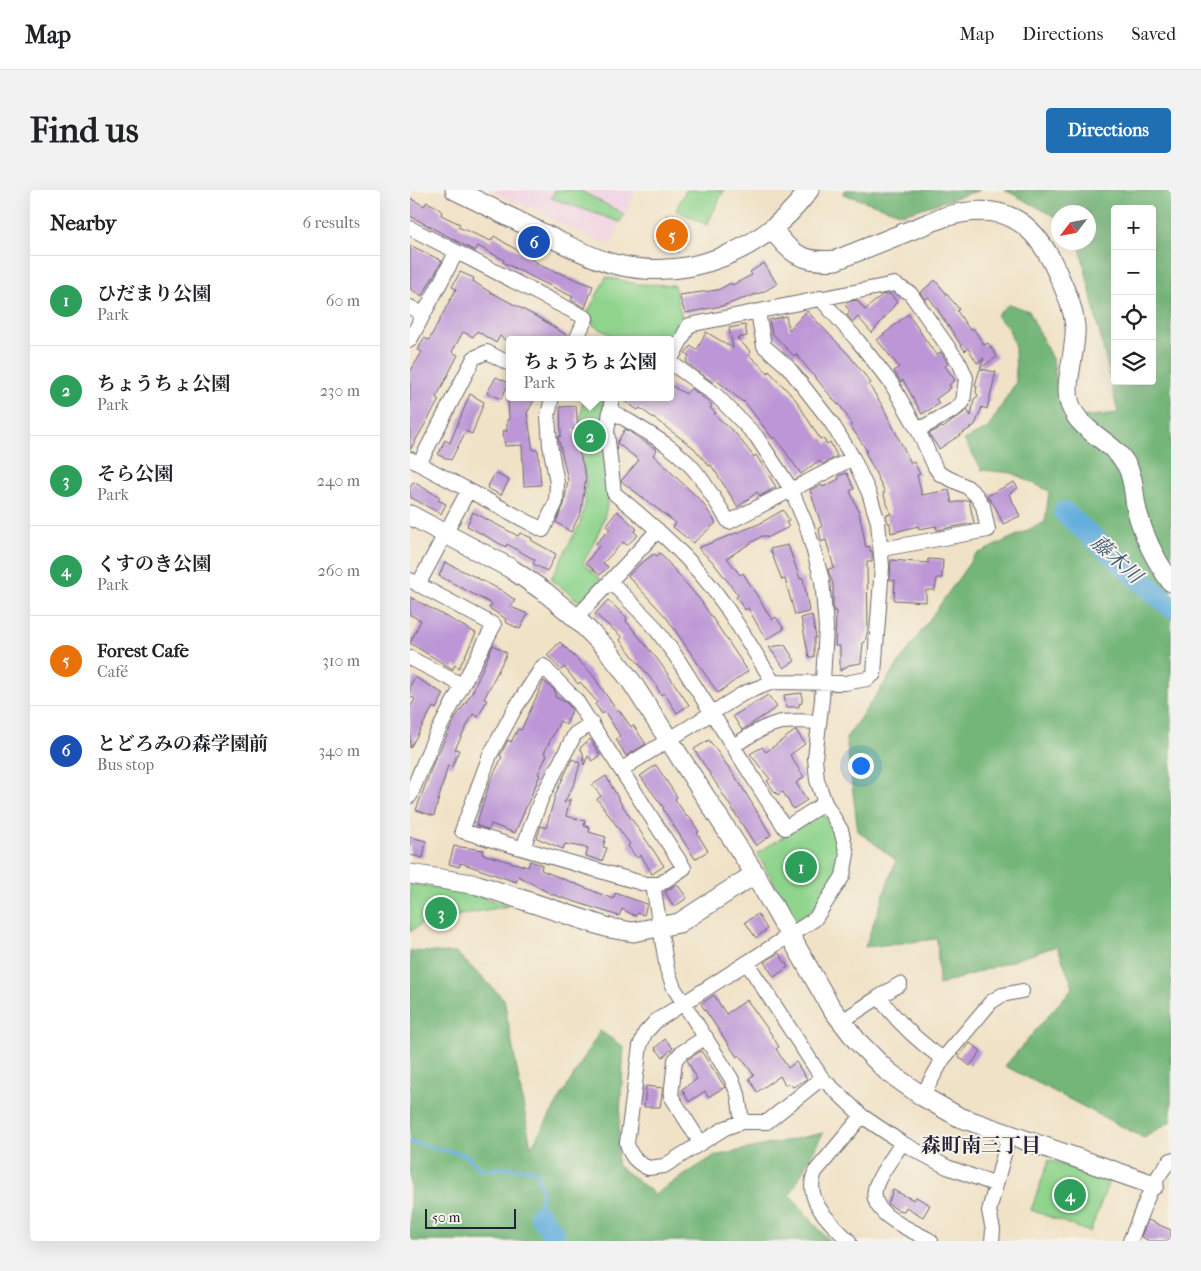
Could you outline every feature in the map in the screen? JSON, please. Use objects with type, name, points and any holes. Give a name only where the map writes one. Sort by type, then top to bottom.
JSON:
[{"type":"street","points":[[455,190],[584,253],[631,267],[680,268],[711,262],[747,246],[773,229],[791,213],[809,190]]},
{"type":"street","points":[[773,229],[785,246],[798,255],[817,262],[836,260],[944,217],[962,212],[981,210],[1002,212],[1020,220],[1048,251],[1071,302],[1076,349],[1069,387],[1069,402],[1076,417],[1085,428],[1114,448],[1129,470],[1142,528],[1158,564],[1171,582]]},
{"type":"street","points":[[410,228],[586,318],[578,336]]},
{"type":"street","points":[[410,340],[456,253]]},
{"type":"street","points":[[674,353],[689,325],[886,284],[894,284],[910,293],[960,364],[966,378],[963,402],[954,410],[918,430]]},
{"type":"street","points":[[820,298],[858,341],[891,384],[918,430],[932,462],[940,474],[967,487],[976,495],[983,506],[988,530],[882,549]]},
{"type":"street","points":[[410,307],[423,314]]},
{"type":"street","points":[[622,769],[744,693],[773,682],[844,683],[867,679],[874,674],[882,549],[876,515],[853,458],[810,394],[788,367],[764,346],[758,312]]},
{"type":"street","points":[[506,362],[487,352],[474,358],[415,462],[543,530],[556,502],[557,483],[550,445],[548,416],[551,401]]},
{"type":"street","points":[[674,364],[717,396],[750,429],[791,489],[808,527],[822,580],[826,627],[815,765],[817,780],[825,803],[846,842],[846,866],[843,876],[815,919],[656,1021],[645,1033],[640,1046],[627,1143],[629,1152],[635,1160],[648,1168],[664,1166],[700,1142],[742,1122],[766,1122],[822,1078]]},
{"type":"street","points":[[773,682],[724,603],[695,567],[658,530],[614,493],[607,432],[611,404],[681,457],[699,476],[729,522],[853,458]]},
{"type":"street","points":[[410,796],[433,741],[494,625],[414,582],[445,534],[468,491]]},
{"type":"street","points":[[410,515],[510,568],[545,592],[576,618],[606,648],[631,681],[755,874],[830,1006],[857,1041],[887,1071],[922,1096],[959,1117],[1154,1185]]},
{"type":"street","points":[[576,618],[658,530]]},
{"type":"street","points":[[611,582],[654,625],[785,828],[825,803]]},
{"type":"street","points":[[410,658],[462,685]]},
{"type":"street","points":[[543,666],[576,700],[592,723],[684,868],[653,885],[462,830],[490,754],[514,710],[543,666]]},
{"type":"street","points":[[733,746],[768,725],[778,722],[818,722]]},
{"type":"street","points":[[523,848],[541,799],[575,734],[592,723]]},
{"type":"street","points":[[410,874],[478,885],[609,928],[633,932],[679,923],[755,874]]},
{"type":"street","points":[[653,885],[667,970],[674,988],[731,1078],[738,1094],[742,1122]]},
{"type":"street","points":[[747,962],[822,1078],[862,1116],[902,1144],[947,1167],[994,1184]]},
{"type":"street","points":[[842,1021],[900,984]]},
{"type":"street","points":[[922,1096],[943,1059],[990,1002],[1002,995],[1022,991]]},
{"type":"street","points":[[879,997],[899,1023],[918,1042],[943,1059]]},
{"type":"street","points":[[700,1142],[671,1096],[675,1060],[680,1053],[706,1037]]},
{"type":"street","points":[[848,1241],[814,1201],[811,1192],[811,1181],[815,1172],[862,1116]]},
{"type":"street","points":[[992,1241],[993,1230],[989,1211],[994,1184],[1009,1135]]},
{"type":"street","points":[[902,1144],[877,1183],[874,1195],[877,1206],[883,1214],[931,1241]]},
{"type":"street","points":[[1130,1241],[1154,1185],[1163,1168],[1171,1160]]},
{"type":"shaded area","points":[[491,190],[636,190],[611,244],[593,239],[542,214],[541,210],[532,206],[528,208]]},
{"type":"green space","points":[[555,190],[579,190],[624,214],[620,222],[551,198]]},
{"type":"green space","points":[[686,190],[724,190],[707,225],[676,210]]},
{"type":"green space","points":[[844,190],[980,190],[903,214],[843,194]]},
{"type":"green space","points":[[1005,190],[1171,190],[1171,1121],[1144,1138],[1005,1066],[1073,987],[1057,946],[939,985],[937,939],[865,947],[896,860],[858,831],[846,738],[975,555],[1045,522],[1049,491],[1012,473],[982,470],[964,440],[988,428],[1016,382],[1015,348],[1009,329],[996,316],[1009,304],[1029,311],[1053,361],[1063,419],[1118,413],[1112,385],[1156,385],[1156,205],[1111,205],[1111,382],[1081,250],[1096,250],[1096,205],[1051,205],[1051,214]]},
{"type":"green space","points":[[606,277],[637,284],[674,285],[682,318],[674,336],[611,336],[591,324],[594,319],[587,314]]},
{"type":"green space","points":[[583,401],[605,401],[602,431],[608,486],[607,506],[593,545],[583,563],[602,581],[585,600],[577,600],[551,579],[580,523],[585,505],[586,480],[579,431]]},
{"type":"green space","points":[[820,814],[828,819],[834,829],[840,846],[840,859],[828,889],[815,907],[801,920],[794,918],[757,853]]},
{"type":"green space","points":[[410,884],[466,891],[508,906],[424,922],[410,932]]},
{"type":"green space","points":[[410,951],[457,953],[504,999],[531,1147],[600,1031],[624,1047],[617,1165],[655,1194],[714,1156],[823,1133],[790,1195],[829,1241],[410,1241]]},
{"type":"green space","points":[[1049,1160],[1109,1181],[1090,1232],[1031,1210]]},
{"type":"building","points":[[410,198],[424,206],[427,202],[435,206],[442,212],[441,215],[460,224],[458,227],[491,241],[494,236],[544,267],[593,286],[585,308],[571,300],[573,297],[503,262],[504,260],[478,246],[475,251],[410,216]]},
{"type":"building","points":[[667,216],[689,227],[678,252],[671,248],[669,251],[654,242]]},
{"type":"building","points":[[410,245],[442,261],[422,296],[410,289]]},
{"type":"building","points":[[764,263],[777,284],[763,292],[722,306],[685,313],[679,295],[718,290],[731,283],[732,285],[752,275],[750,272]]},
{"type":"building","points":[[460,272],[474,278],[473,281],[485,289],[568,336],[506,336],[505,340],[500,336],[496,343],[477,331],[473,337],[463,332],[452,352],[458,355],[436,398],[439,400],[410,450],[410,372],[422,352],[418,350],[424,338],[429,340],[456,289],[452,287]]},
{"type":"building","points":[[935,280],[959,309],[957,311],[970,330],[973,328],[984,345],[988,343],[997,357],[980,368],[984,358],[977,363],[968,348],[965,351],[929,297],[925,300],[920,293]]},
{"type":"building","points":[[890,294],[897,302],[872,333],[858,317],[853,322],[847,315],[850,311],[845,305],[848,302],[857,300],[865,310],[882,295]]},
{"type":"building","points":[[807,311],[849,355],[871,383],[869,385],[882,405],[911,463],[914,462],[920,474],[917,475],[922,495],[949,490],[952,503],[969,500],[974,523],[937,530],[936,526],[919,529],[918,526],[891,533],[890,523],[888,523],[886,515],[891,514],[883,493],[885,492],[865,452],[867,451],[850,425],[852,424],[839,404],[796,354],[794,356],[772,333],[769,320],[786,316],[789,330]]},
{"type":"building","points":[[908,314],[936,355],[941,352],[948,364],[945,366],[955,380],[949,385],[951,388],[936,399],[939,404],[922,414],[903,380],[901,382],[894,371],[899,367],[877,340]]},
{"type":"building","points":[[745,325],[747,336],[737,338],[751,352],[749,355],[768,373],[769,371],[796,400],[820,439],[823,438],[827,444],[830,442],[837,456],[823,464],[818,461],[801,474],[775,437],[773,439],[744,401],[715,379],[712,382],[686,362],[689,356],[685,353],[691,346],[697,350],[706,332],[733,348],[729,328]]},
{"type":"building","points":[[980,369],[996,372],[987,409],[982,407],[975,425],[939,449],[929,434],[943,428],[967,410],[971,416],[974,399],[978,396],[976,392],[977,386],[975,385]]},
{"type":"building","points":[[496,377],[506,382],[506,389],[501,399],[487,393]]},
{"type":"building","points":[[674,387],[686,394],[691,388],[712,405],[710,408],[716,413],[714,414],[736,434],[754,457],[756,455],[776,487],[760,496],[757,492],[738,507],[711,465],[709,466],[694,448],[640,408],[638,410],[624,401],[674,401]]},
{"type":"building","points":[[470,394],[484,402],[472,434],[466,431],[451,460],[438,455],[445,440],[450,443]]},
{"type":"building","points":[[508,401],[534,401],[527,413],[533,450],[538,450],[541,485],[524,486],[522,445],[505,446],[503,431],[507,431],[507,420],[509,420]]},
{"type":"building","points":[[576,406],[578,429],[573,429],[586,477],[581,512],[571,532],[556,522],[564,505],[568,480],[558,437],[561,436],[560,407]]},
{"type":"building","points":[[625,429],[657,450],[653,455],[702,502],[716,523],[693,543],[673,527],[676,523],[621,481],[639,460],[617,443]]},
{"type":"building","points":[[495,473],[509,480],[501,495],[487,488]]},
{"type":"building","points":[[847,473],[854,489],[850,491],[859,512],[866,547],[870,546],[870,551],[872,551],[872,562],[867,562],[868,630],[865,642],[863,643],[861,663],[849,665],[840,671],[840,646],[835,646],[836,611],[833,611],[833,585],[828,569],[834,568],[826,540],[821,542],[819,528],[822,527],[810,490],[822,485],[823,487],[839,479],[838,476]]},
{"type":"building","points":[[413,482],[440,497],[438,500],[446,504],[441,514],[410,497],[410,488]]},
{"type":"building","points":[[1014,482],[1018,488],[1009,494],[1020,516],[1003,524],[996,508],[987,496]]},
{"type":"building","points":[[783,510],[789,520],[786,522],[789,527],[767,538],[762,536],[727,558],[740,575],[743,573],[772,620],[776,617],[784,629],[766,640],[748,608],[745,610],[736,597],[738,595],[712,561],[698,548],[759,524]]},
{"type":"building","points":[[617,511],[637,529],[634,532],[638,535],[627,545],[623,542],[603,563],[608,567],[600,575],[586,563],[599,546],[596,543],[610,529],[606,526]]},
{"type":"building","points":[[473,512],[518,536],[520,533],[532,538],[531,540],[556,554],[547,571],[533,564],[535,560],[507,544],[506,547],[467,526]]},
{"type":"building","points":[[788,545],[800,579],[803,578],[809,612],[795,615],[785,579],[782,580],[770,549]]},
{"type":"building","points":[[660,553],[701,601],[748,671],[718,693],[666,617],[628,576],[640,564],[654,554],[657,556]]},
{"type":"building","points":[[928,559],[943,560],[942,578],[937,578],[935,590],[926,590],[926,602],[894,600],[895,580],[890,580],[891,560],[928,563]]},
{"type":"building","points":[[445,562],[501,590],[515,600],[511,607],[528,614],[520,629],[505,622],[506,619],[489,608],[492,604],[439,576]]},
{"type":"building","points":[[410,597],[476,633],[459,668],[455,665],[453,669],[410,643],[421,620],[410,615]]},
{"type":"building","points":[[608,600],[627,618],[626,621],[658,660],[689,705],[677,713],[664,693],[661,695],[655,684],[620,640],[622,637],[595,614]]},
{"type":"building","points":[[812,615],[816,638],[814,638],[814,657],[809,657],[801,618]]},
{"type":"building","points":[[560,642],[592,674],[617,711],[619,710],[631,727],[633,725],[646,744],[626,756],[616,739],[620,736],[605,712],[602,714],[595,704],[597,702],[580,682],[578,684],[564,667],[561,670],[547,655]]},
{"type":"building","points":[[493,645],[507,653],[484,699],[487,700],[478,717],[473,714],[455,749],[459,750],[452,767],[448,765],[434,816],[416,810],[435,759],[456,717],[472,693]]},
{"type":"building","points":[[785,645],[795,661],[784,668],[769,647]]},
{"type":"building","points":[[415,677],[444,694],[436,709],[433,707],[410,748],[410,708],[415,699],[410,696],[410,686]]},
{"type":"building","points":[[544,681],[555,691],[555,697],[567,703],[572,710],[566,725],[560,721],[544,753],[547,755],[538,774],[540,775],[515,833],[491,824],[489,830],[476,825],[490,782],[502,757],[500,756],[508,740],[511,742],[518,729],[521,730]]},
{"type":"building","points":[[802,693],[802,703],[799,704],[799,707],[786,707],[784,695]]},
{"type":"building","points":[[768,695],[777,707],[742,730],[733,716]]},
{"type":"building","points":[[796,730],[805,744],[790,755],[804,777],[796,783],[807,800],[793,809],[783,792],[778,795],[774,791],[767,781],[770,779],[750,754],[762,747],[766,752]]},
{"type":"building","points":[[590,739],[600,755],[592,761],[588,756],[584,765],[583,753],[580,748]]},
{"type":"building","points":[[709,740],[739,782],[771,835],[756,846],[694,749]]},
{"type":"building","points":[[572,759],[580,763],[575,782],[564,803],[570,799],[566,816],[585,821],[584,826],[590,827],[589,832],[606,837],[603,847],[607,848],[602,861],[586,856],[588,848],[565,844],[563,849],[537,838],[541,826],[546,828],[556,793]]},
{"type":"building","points":[[656,765],[677,797],[675,799],[699,832],[697,833],[708,851],[695,859],[664,808],[640,776]]},
{"type":"building","points":[[606,776],[622,805],[664,866],[652,874],[641,855],[637,858],[628,846],[630,844],[597,799],[601,796],[592,785]]},
{"type":"building","points":[[410,837],[426,841],[423,858],[410,855]]},
{"type":"building","points":[[454,846],[484,850],[482,854],[528,867],[530,861],[542,865],[541,870],[613,899],[615,893],[647,904],[644,915],[638,913],[635,916],[622,909],[619,916],[551,894],[518,876],[516,882],[461,863],[459,867],[449,864]]},
{"type":"building","points":[[677,884],[687,898],[674,907],[665,892]]},
{"type":"building","points":[[758,914],[767,929],[756,938],[745,922]]},
{"type":"building","points":[[779,953],[788,967],[774,977],[764,962]]},
{"type":"building","points":[[714,995],[726,1014],[747,1000],[770,1032],[779,1047],[776,1049],[788,1068],[796,1062],[807,1079],[793,1087],[789,1083],[785,1085],[780,1076],[757,1092],[749,1078],[754,1075],[739,1055],[737,1057],[701,1004]]},
{"type":"building","points":[[665,1039],[673,1048],[663,1057],[655,1048]]},
{"type":"building","points":[[970,1043],[981,1051],[970,1066],[959,1057]]},
{"type":"building","points":[[701,1051],[725,1087],[708,1097],[705,1091],[689,1102],[682,1089],[697,1079],[687,1060]]},
{"type":"building","points":[[646,1086],[663,1088],[660,1107],[644,1107]]},
{"type":"building","points":[[893,1190],[914,1200],[916,1197],[930,1205],[923,1217],[906,1207],[904,1211],[898,1210],[888,1204]]},
{"type":"building","points":[[1148,1220],[1171,1230],[1171,1241],[1149,1241],[1141,1236]]},
{"type":"waterway","name":"藤木川","points":[[1064,512],[1171,607]]},
{"type":"waterway","points":[[410,1142],[466,1155],[482,1170],[508,1168],[536,1170],[542,1191],[540,1215]]},
{"type":"waterway","points":[[540,1215],[553,1233],[555,1241]]},
{"type":"place","name":"Forest Cafe","points":[[672,235]]},
{"type":"place","name":"とどろみの森学園前","points":[[534,242]]},
{"type":"place","name":"ちょうちょ公園","points":[[590,436]]},
{"type":"place","name":"ひだまり公園","points":[[801,867]]},
{"type":"place","name":"そら公園","points":[[441,913]]},
{"type":"place","name":"くすのき公園","points":[[1070,1195]]},
{"type":"district","name":"森町南三丁目","points":[[981,1145]]}]
